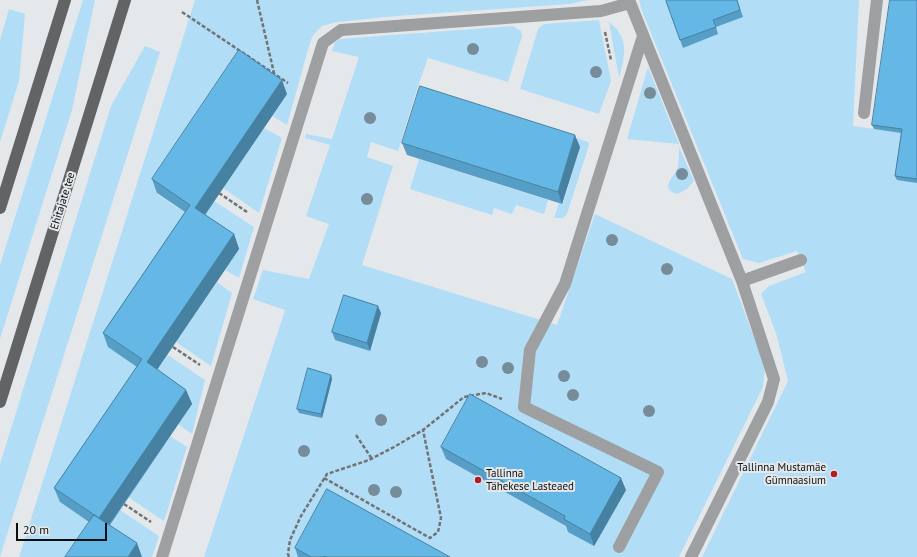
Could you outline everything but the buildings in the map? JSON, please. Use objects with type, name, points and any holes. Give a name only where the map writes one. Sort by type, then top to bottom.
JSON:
[{"type":"main road","points":[[0,208],[66,0]]},
{"type":"main road","name":"Ehitajate tee","points":[[0,402],[125,0]]},
{"type":"street","points":[[864,113],[877,0]]},
{"type":"street","points":[[162,557],[323,44],[341,30],[601,11],[630,1],[742,281],[774,379],[768,402],[691,557]]},
{"type":"street","points":[[619,547],[658,472],[524,407],[530,350],[566,284],[643,36]]},
{"type":"street","points":[[742,281],[801,260]]},
{"type":"path","points":[[257,0],[274,74]]},
{"type":"path","points":[[182,12],[306,96]]},
{"type":"path","points":[[219,194],[248,213]]},
{"type":"path","points":[[173,347],[206,369]]},
{"type":"path","points":[[288,557],[290,540],[301,516],[327,474],[372,458],[394,447],[423,430],[464,397],[486,393],[524,407]]},
{"type":"path","points":[[324,478],[430,538],[438,532],[441,518],[423,430]]},
{"type":"path","points":[[356,435],[372,458]]},
{"type":"path","points":[[124,504],[152,524]]},
{"type":"shaded area","points":[[83,0],[95,0],[72,110],[0,339],[0,265]]},
{"type":"shaded area","points":[[195,0],[588,0],[570,4],[397,16],[337,22],[322,26],[313,35],[309,46],[287,125],[272,116],[287,94],[157,194],[195,219],[147,374],[60,502],[99,529],[80,557],[19,557]]},
{"type":"shaded area","points":[[639,0],[859,0],[853,126],[903,133],[917,183],[917,557],[702,557],[788,381],[776,333],[761,294],[769,286],[806,272],[797,251],[759,263],[743,259],[642,11]]},
{"type":"shaded area","points":[[9,9],[25,14],[19,81],[0,142],[0,40]]},
{"type":"shaded area","points":[[599,20],[611,81],[599,114],[520,89],[538,29],[541,26],[545,24]]},
{"type":"shaded area","points":[[609,22],[616,28],[623,41],[624,55],[619,78]]},
{"type":"shaded area","points":[[513,26],[521,31],[522,36],[508,82],[428,58],[398,151],[371,142],[367,157],[393,166],[362,265],[557,325],[595,214],[732,279],[765,367],[763,387],[679,557],[204,557],[285,310],[253,299],[263,270],[309,279],[329,224],[306,216],[330,145],[305,138],[306,134],[332,139],[359,57],[332,51],[335,42],[340,39]]},
{"type":"shaded area","points":[[145,46],[160,52],[0,557],[0,464],[111,106]]},
{"type":"shaded area","points":[[648,67],[679,144],[627,139]]},
{"type":"shaded area","points":[[264,128],[282,138],[259,213],[223,188]]},
{"type":"shaded area","points":[[577,138],[588,142],[589,145],[567,214],[563,218],[554,218],[559,203],[563,204],[580,147],[575,146]]},
{"type":"shaded area","points":[[679,147],[694,181],[687,189],[677,194],[671,191],[668,185],[677,170]]},
{"type":"shaded area","points":[[419,159],[548,200],[544,214],[516,205],[512,214],[494,208],[492,215],[410,189]]},
{"type":"shaded area","points":[[214,201],[254,227],[239,278],[225,270],[239,249],[200,222]]},
{"type":"shaded area","points":[[217,282],[232,293],[211,366],[176,342]]},
{"type":"shaded area","points":[[168,355],[205,380],[192,434],[178,424],[191,404],[152,377]]},
{"type":"shaded area","points":[[170,436],[187,447],[164,521],[128,497]]},
{"type":"shaded area","points":[[120,510],[159,536],[152,557],[141,557],[104,533]]},
{"type":"place","name":"Tallinna Mustamäe Gümnaasium","points":[[834,474]]},
{"type":"place","name":"Tallinna Tähekese Lasteaed","points":[[478,480]]}]
